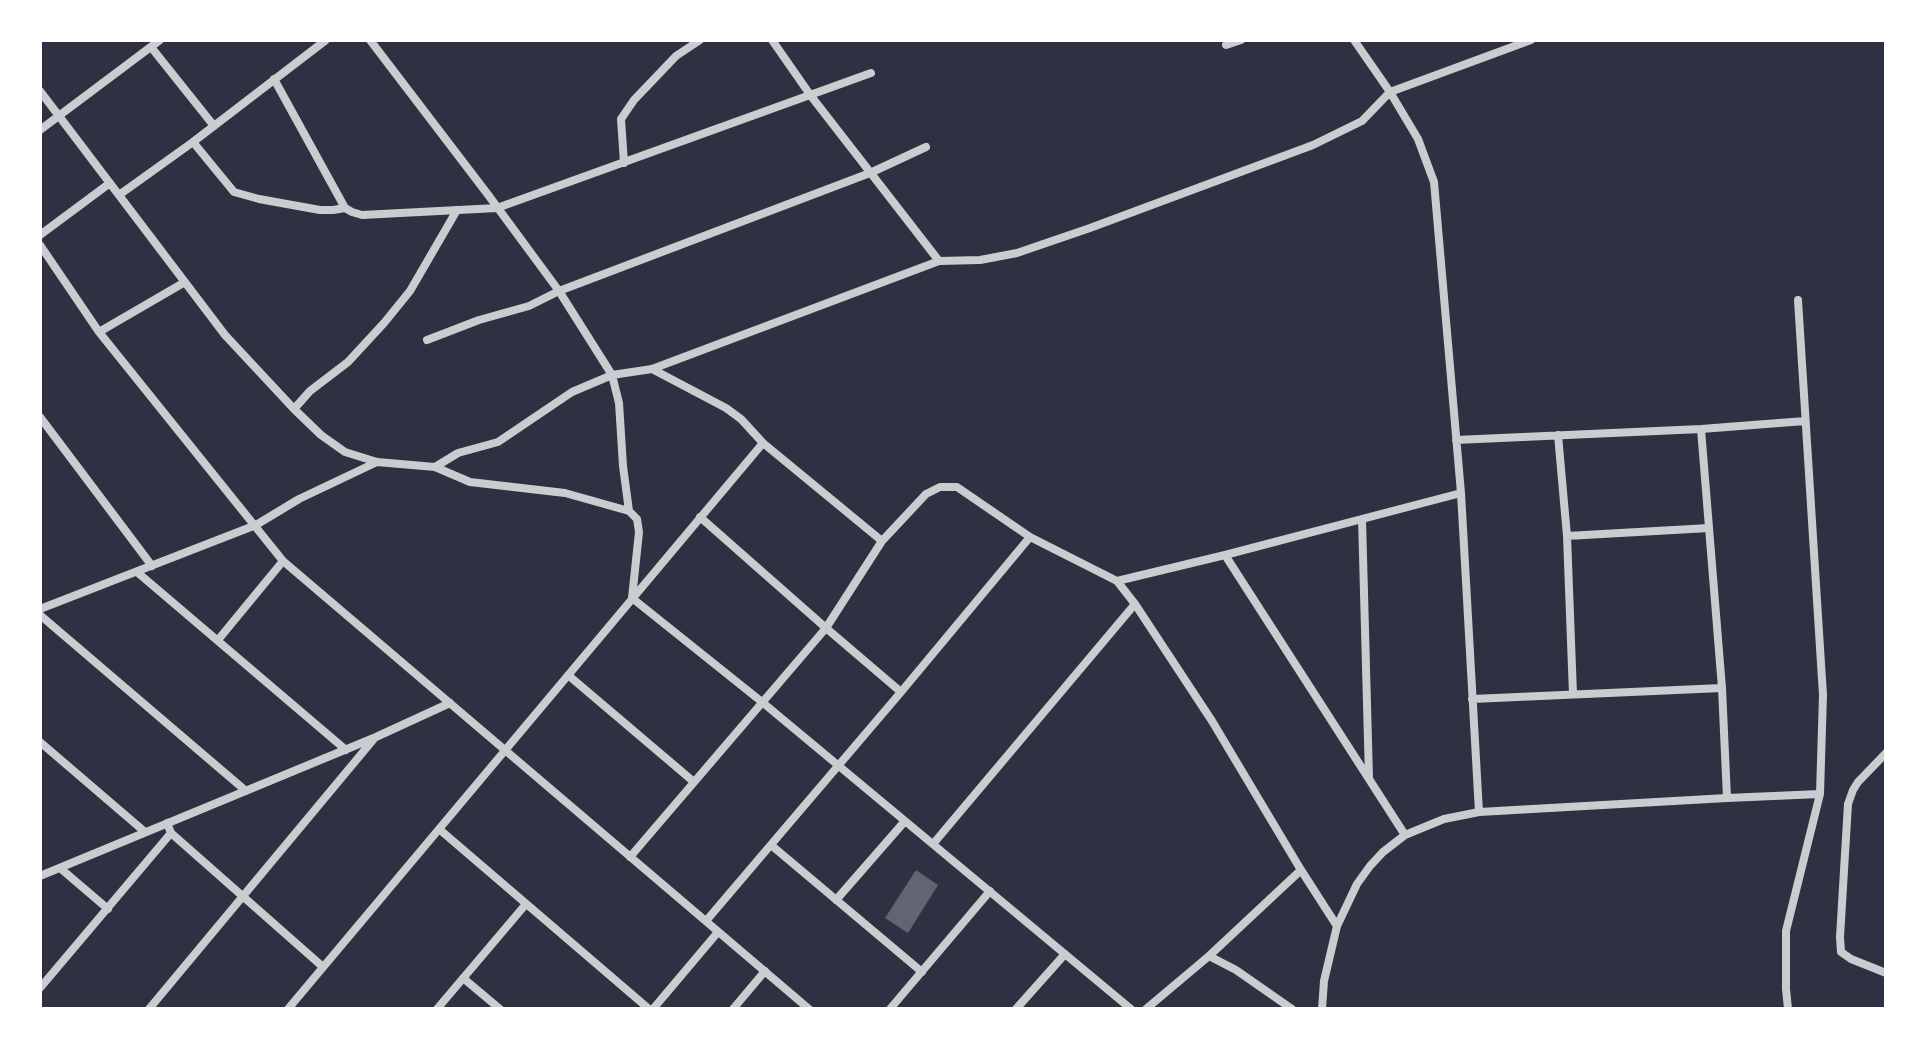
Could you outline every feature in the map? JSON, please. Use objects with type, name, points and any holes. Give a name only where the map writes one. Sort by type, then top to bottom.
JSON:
[{"type":"street","points":[[40,130],[160,40]]},
{"type":"street","points":[[119,195],[326,40]]},
{"type":"street","points":[[370,40],[559,291],[612,375],[619,403],[629,511]]},
{"type":"street","points":[[624,163],[621,119],[634,100],[676,56],[700,40]]},
{"type":"street","points":[[786,40],[775,44],[811,96],[939,261]]},
{"type":"street","points":[[1226,45],[1241,40]]},
{"type":"street","points":[[1354,40],[1418,139],[1434,182],[1461,493],[1479,812]]},
{"type":"street","points":[[435,467],[458,453],[498,442],[572,392],[612,375],[652,369],[939,261],[980,260],[1017,253],[1105,223],[1299,150],[1362,121],[1390,92],[1531,40]]},
{"type":"street","points":[[151,47],[214,126]]},
{"type":"street","points":[[274,79],[345,208],[362,215],[497,208],[871,73]]},
{"type":"street","points":[[40,91],[225,335],[321,435],[345,452],[377,462],[435,467],[470,482],[565,493],[629,511],[637,519],[639,532],[632,598]]},
{"type":"street","points":[[193,142],[234,192],[320,210],[345,208]]},
{"type":"street","points":[[427,340],[479,320],[529,306],[559,291],[870,173],[926,147]]},
{"type":"street","points":[[40,235],[110,183]]},
{"type":"street","points":[[294,409],[310,391],[348,362],[393,312],[410,291],[457,210]]},
{"type":"street","points":[[40,245],[99,332],[283,561],[809,1009]]},
{"type":"street","points":[[99,332],[185,282]]},
{"type":"street","points":[[1788,1009],[1786,931],[1820,794],[1823,695],[1798,300]]},
{"type":"street","points":[[652,369],[741,419],[763,443],[882,541]]},
{"type":"street","points":[[40,417],[152,566]]},
{"type":"street","points":[[1456,440],[1805,421]]},
{"type":"street","points":[[1701,429],[1722,688],[1727,798]]},
{"type":"street","points":[[1558,435],[1567,536],[1573,694]]},
{"type":"street","points":[[288,1009],[763,443]]},
{"type":"street","points":[[40,609],[256,525],[299,499],[377,462]]},
{"type":"street","points":[[630,857],[826,628],[882,541],[926,494],[940,487],[957,487],[1030,537],[1117,581],[1212,721],[1337,926]]},
{"type":"street","points":[[1117,581],[1461,493]]},
{"type":"street","points":[[700,517],[901,692]]},
{"type":"street","points":[[1362,519],[1369,781]]},
{"type":"street","points":[[1567,536],[1709,528]]},
{"type":"street","points":[[706,921],[1030,537]]},
{"type":"street","points":[[1225,555],[1405,835]]},
{"type":"street","points":[[218,640],[283,561]]},
{"type":"street","points":[[137,572],[346,750]]},
{"type":"street","points":[[632,598],[1131,1009]]},
{"type":"street","points":[[933,844],[1135,604]]},
{"type":"street","points":[[40,615],[246,791]]},
{"type":"street","points":[[568,675],[694,782]]},
{"type":"street","points":[[1472,699],[1722,688]]},
{"type":"street","points":[[40,876],[145,832],[169,828],[246,791],[450,703]]},
{"type":"street","points":[[149,1009],[376,737]]},
{"type":"street","points":[[40,742],[145,832]]},
{"type":"street","points":[[1886,753],[1858,782],[1848,804],[1840,937],[1841,952],[1886,973]]},
{"type":"street","points":[[1322,1009],[1324,981],[1337,926],[1357,884],[1383,852],[1405,835],[1444,819],[1479,812],[1820,794]]},
{"type":"street","points":[[836,900],[905,821]]},
{"type":"street","points":[[169,828],[323,967]]},
{"type":"street","points":[[40,988],[108,909],[169,828]]},
{"type":"street","points":[[439,829],[651,1009],[718,932]]},
{"type":"street","points":[[771,845],[922,972]]},
{"type":"street","points":[[60,868],[108,909]]},
{"type":"street","points":[[1146,1009],[1209,956],[1301,870]]},
{"type":"street","points":[[890,1009],[990,891]]},
{"type":"street","points":[[437,1009],[526,904]]},
{"type":"street","points":[[1016,1009],[1065,954]]},
{"type":"street","points":[[1209,956],[1236,970],[1292,1009]]},
{"type":"street","points":[[733,1009],[765,971]]},
{"type":"street","points":[[463,978],[500,1009]]},
{"type":"building","points":[[916,870],[938,885],[908,933],[885,918]]}]
